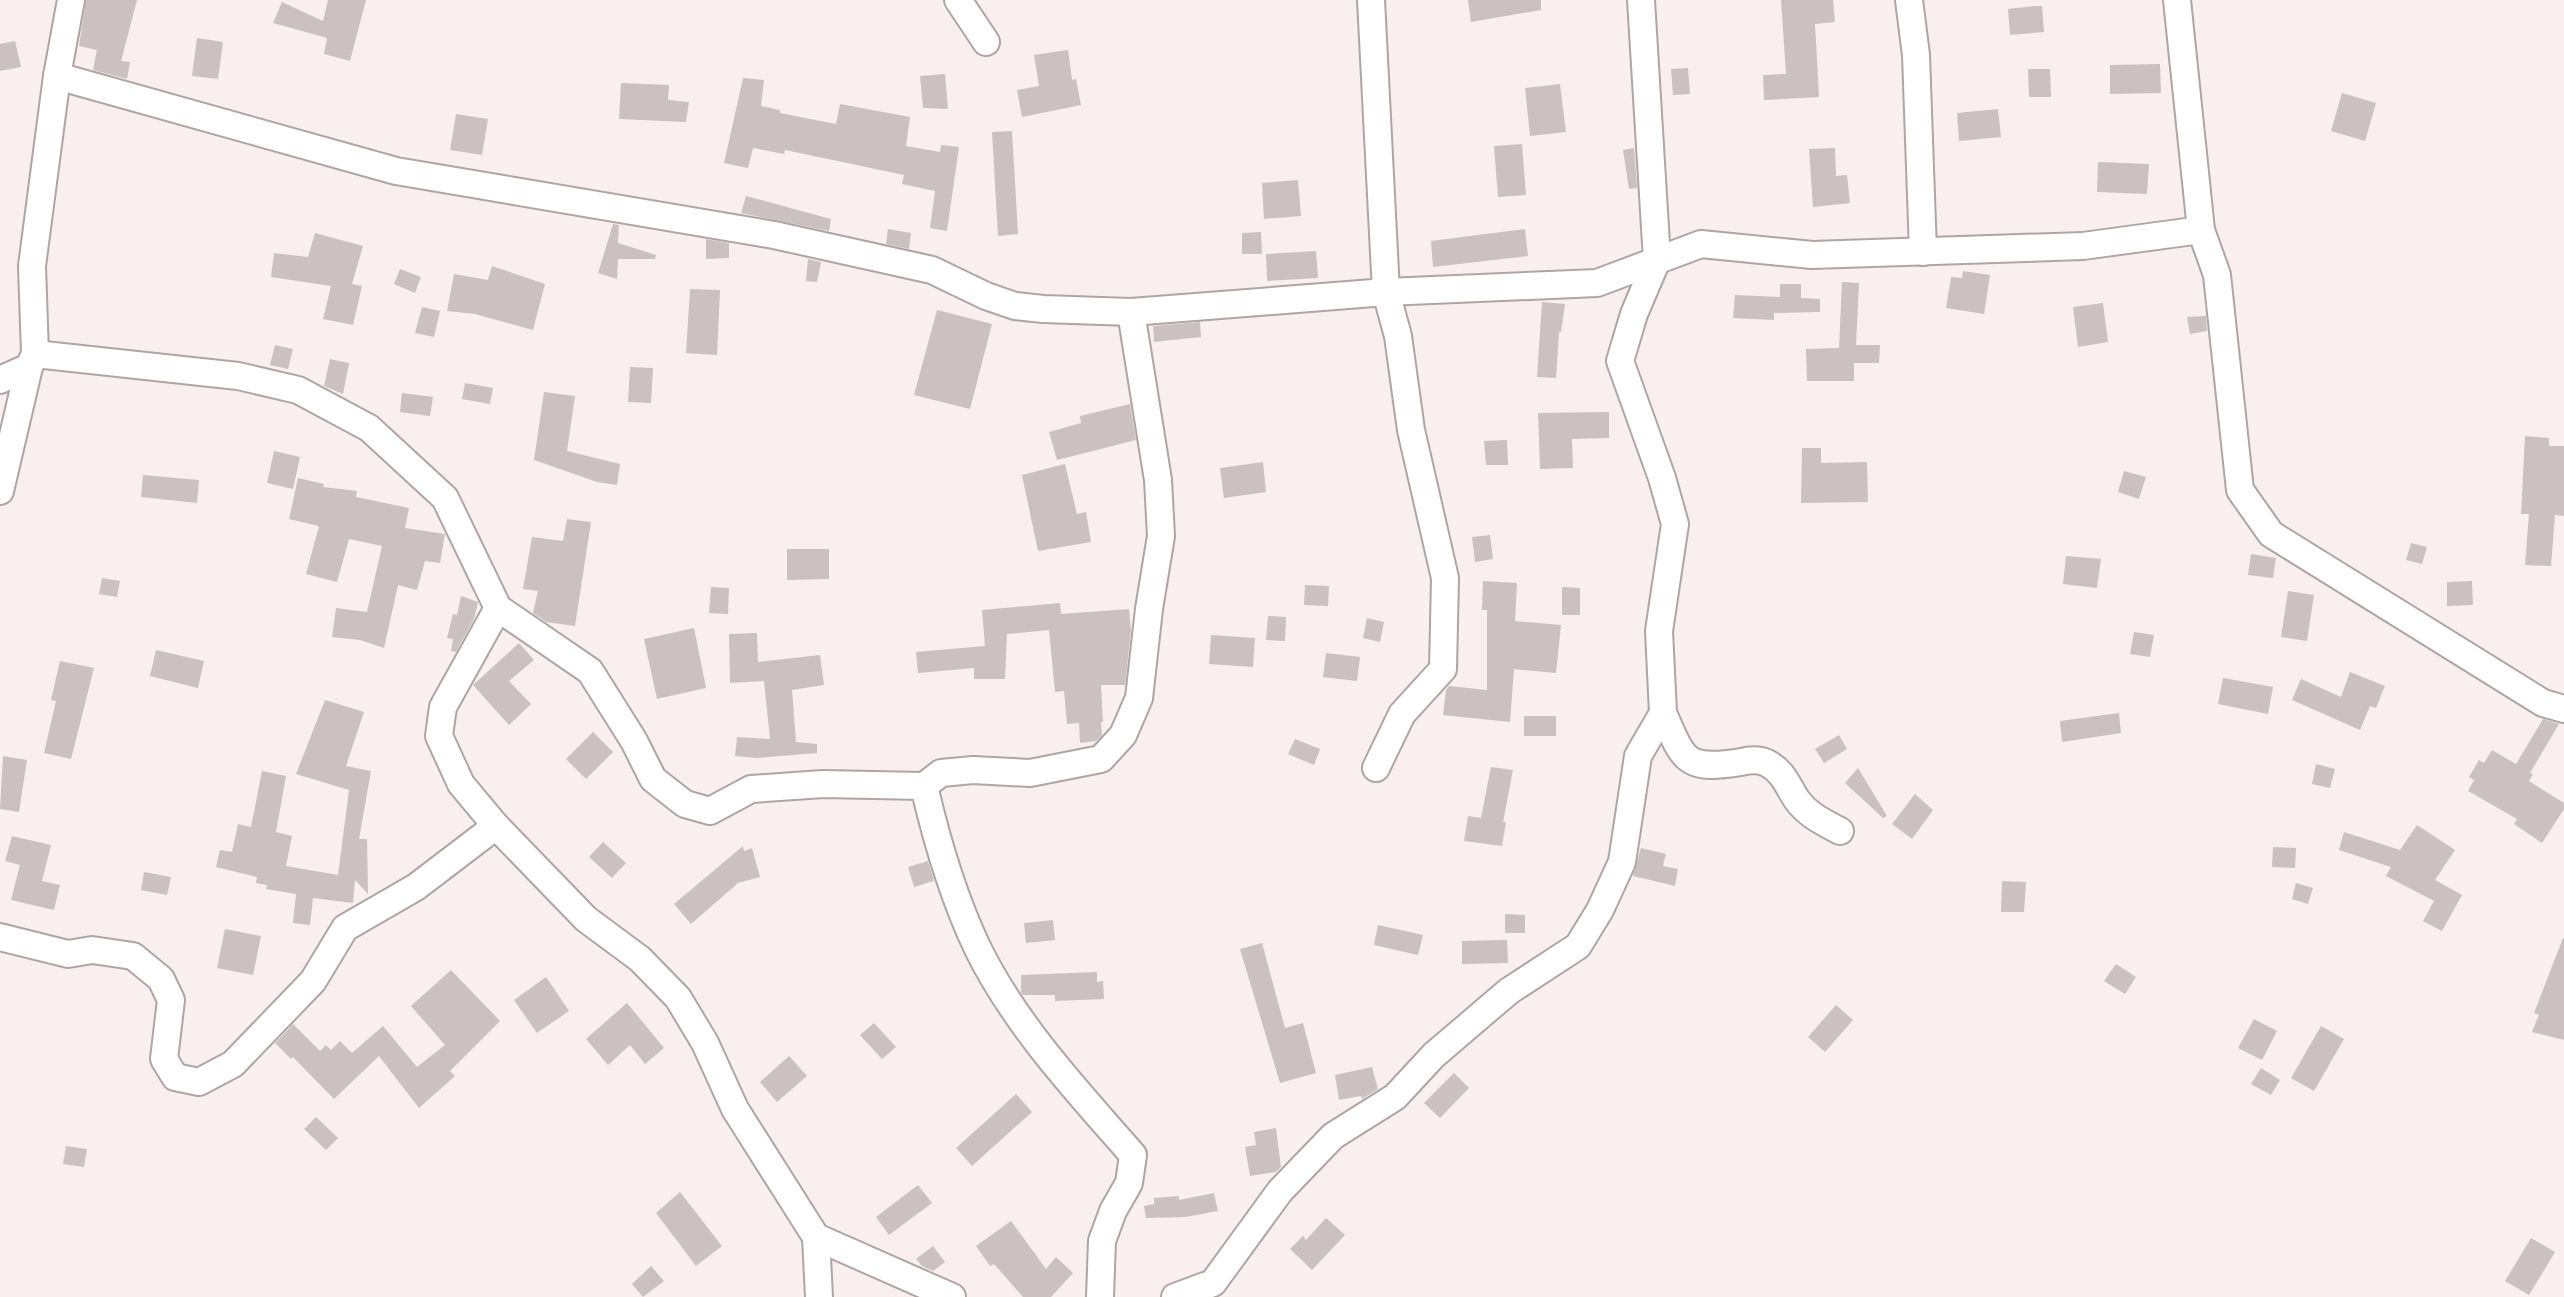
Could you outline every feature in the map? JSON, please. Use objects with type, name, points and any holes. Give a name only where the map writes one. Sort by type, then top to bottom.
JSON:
[{"type":"street","points":[[0,491],[32,360],[32,266],[57,76],[71,0]]},
{"type":"street","points":[[958,0],[986,42]]},
{"type":"street","points":[[1371,0],[1386,292],[1398,336],[1411,430],[1445,578],[1443,668],[1402,714],[1376,768]]},
{"type":"street","points":[[1641,0],[1657,261],[1634,314],[1620,361],[1662,478],[1675,524],[1659,631],[1662,713],[1677,746],[1691,761],[1704,766],[1750,760],[1765,762],[1784,775],[1797,799],[1812,817],[1840,831]]},
{"type":"street","points":[[1909,0],[1916,55],[1923,251]]},
{"type":"street","points":[[2177,0],[2201,230],[2217,275],[2240,490],[2271,534],[2543,703],[2564,709]]},
{"type":"street","points":[[57,76],[396,171],[774,235],[932,270],[1015,306],[1131,312],[1386,292],[1597,283],[1701,244],[1812,256],[2083,246],[2201,230]]},
{"type":"street","points":[[0,380],[32,360],[238,376],[298,390],[369,428],[445,498],[498,608],[590,671],[634,741],[653,779],[685,804],[710,811],[751,789],[823,784],[923,786],[941,772],[973,770],[1030,773],[1101,758],[1123,735],[1139,698],[1161,536],[1158,480],[1131,312]]},
{"type":"street","points":[[498,608],[443,707],[439,736],[461,785],[496,826],[586,919],[640,959],[678,998],[705,1043],[735,1109],[816,1237],[819,1297]]},
{"type":"street","points":[[1175,1297],[1213,1283],[1280,1191],[1333,1136],[1395,1097],[1434,1055],[1509,991],[1578,946],[1600,910],[1622,862],[1638,757],[1662,713]]},
{"type":"street","points":[[923,786],[939,851],[978,949],[1020,1019],[1133,1155],[1129,1183],[1113,1211],[1102,1241],[1100,1297]]},
{"type":"street","points":[[0,937],[68,954],[92,950],[133,956],[161,979],[171,1000],[164,1059],[175,1077],[199,1082],[233,1064],[313,981],[345,928],[416,887],[496,826]]},
{"type":"street","points":[[816,1237],[952,1297]]},
{"type":"building","points":[[86,0],[137,0],[121,61],[130,62],[127,79],[93,70],[97,50],[79,46]]},
{"type":"building","points":[[328,0],[366,0],[350,61],[324,54],[327,38],[273,23],[282,2],[323,21]]},
{"type":"building","points":[[1468,0],[1541,0],[1541,10],[1471,22]]},
{"type":"building","points":[[1781,0],[1833,0],[1835,22],[1815,24],[1819,97],[1764,100],[1763,75],[1786,74]]},
{"type":"building","points":[[2042,6],[2044,32],[2010,35],[2008,9]]},
{"type":"building","points":[[197,38],[223,42],[218,79],[192,76]]},
{"type":"building","points":[[15,41],[21,67],[0,71],[0,44]]},
{"type":"building","points":[[1068,50],[1072,80],[1076,79],[1081,105],[1022,117],[1017,90],[1039,86],[1034,55]]},
{"type":"building","points":[[2160,64],[2161,93],[2110,94],[2110,65]]},
{"type":"building","points":[[1688,68],[1690,94],[1673,95],[1671,69]]},
{"type":"building","points":[[2028,69],[2050,69],[2051,97],[2029,97]]},
{"type":"building","points":[[945,74],[948,109],[923,108],[920,76]]},
{"type":"building","points":[[743,78],[764,80],[761,106],[780,110],[780,113],[836,124],[840,104],[910,117],[906,146],[940,152],[941,145],[959,147],[947,231],[930,228],[935,191],[902,184],[904,175],[785,150],[784,154],[753,148],[748,168],[724,163]]},
{"type":"building","points":[[621,83],[669,85],[668,100],[689,102],[686,122],[619,119]]},
{"type":"building","points":[[1560,84],[1566,132],[1530,136],[1525,88]]},
{"type":"building","points":[[2342,93],[2376,103],[2365,141],[2331,131]]},
{"type":"building","points":[[1998,109],[2001,137],[1959,141],[1957,113]]},
{"type":"building","points":[[456,114],[488,119],[482,155],[450,150]]},
{"type":"building","points":[[1012,131],[1018,234],[998,236],[992,132]]},
{"type":"building","points":[[1522,144],[1526,195],[1498,197],[1494,146]]},
{"type":"building","points":[[1634,148],[1637,188],[1629,189],[1623,150]]},
{"type":"building","points":[[1835,148],[1836,176],[1847,175],[1850,203],[1813,207],[1809,149]]},
{"type":"building","points":[[2098,162],[2149,164],[2147,194],[2097,192]]},
{"type":"building","points":[[1298,180],[1301,216],[1264,219],[1262,183]]},
{"type":"building","points":[[746,196],[831,219],[829,231],[741,213]]},
{"type":"building","points":[[613,224],[619,225],[618,243],[656,255],[655,259],[618,259],[617,279],[598,273]]},
{"type":"building","points":[[888,229],[911,233],[909,249],[886,244]]},
{"type":"building","points":[[1525,229],[1528,256],[1433,267],[1431,241]]},
{"type":"building","points":[[1261,232],[1262,254],[1242,254],[1242,233]]},
{"type":"building","points":[[315,233],[363,246],[352,284],[362,286],[353,325],[323,319],[331,286],[271,277],[274,253],[308,257]]},
{"type":"building","points":[[706,239],[729,243],[729,258],[706,259]]},
{"type":"building","points":[[1316,251],[1318,278],[1267,281],[1266,254]]},
{"type":"building","points":[[808,259],[821,262],[817,282],[806,281]]},
{"type":"building","points":[[492,266],[545,284],[533,330],[475,314],[447,311],[454,274],[488,280]]},
{"type":"building","points":[[400,269],[421,277],[415,293],[394,284]]},
{"type":"building","points":[[1963,271],[1990,275],[1984,314],[1946,308],[1951,277],[1962,278]]},
{"type":"building","points":[[1842,282],[1859,283],[1856,345],[1880,345],[1879,363],[1854,363],[1854,381],[1807,381],[1806,349],[1839,348]]},
{"type":"building","points":[[1780,284],[1801,284],[1801,298],[1820,299],[1820,312],[1774,313],[1774,320],[1733,318],[1735,295],[1780,297]]},
{"type":"building","points":[[690,289],[720,290],[717,355],[686,353]]},
{"type":"building","points":[[1542,302],[1565,304],[1559,332],[1556,378],[1537,377]]},
{"type":"building","points":[[2103,303],[2108,342],[2078,347],[2073,307]]},
{"type":"building","points":[[422,307],[440,311],[434,337],[415,333]]},
{"type":"building","points":[[937,310],[992,324],[970,409],[914,395]]},
{"type":"building","points":[[2206,316],[2207,331],[2190,334],[2187,317]]},
{"type":"building","points":[[1200,322],[1201,337],[1154,342],[1153,326]]},
{"type":"building","points":[[275,345],[293,349],[288,369],[270,365]]},
{"type":"building","points":[[330,359],[349,363],[343,394],[324,386]]},
{"type":"building","points":[[630,367],[653,368],[651,403],[628,402]]},
{"type":"building","points":[[465,383],[493,388],[490,404],[462,399]]},
{"type":"building","points":[[544,392],[575,396],[567,451],[620,464],[617,485],[597,482],[534,460]]},
{"type":"building","points":[[402,393],[433,397],[430,416],[400,412]]},
{"type":"building","points":[[1130,404],[1136,440],[1057,460],[1049,432],[1081,423],[1080,416]]},
{"type":"building","points":[[1609,412],[1609,438],[1572,439],[1573,468],[1540,469],[1538,413]]},
{"type":"building","points":[[2525,436],[2549,438],[2549,446],[2564,446],[2564,516],[2555,515],[2551,566],[2525,565],[2529,514],[2521,514]]},
{"type":"building","points":[[1507,440],[1508,465],[1486,465],[1484,441]]},
{"type":"building","points":[[1802,448],[1821,448],[1821,463],[1867,462],[1868,502],[1801,503]]},
{"type":"building","points":[[274,451],[300,457],[293,489],[267,483]]},
{"type":"building","points":[[1263,462],[1266,492],[1224,498],[1220,468]]},
{"type":"building","points":[[1065,464],[1077,514],[1086,512],[1091,542],[1038,551],[1022,475]]},
{"type":"building","points":[[2124,471],[2146,477],[2139,499],[2118,492]]},
{"type":"building","points":[[143,475],[199,480],[197,503],[141,497]]},
{"type":"building","points":[[298,478],[324,484],[323,487],[357,491],[356,497],[409,508],[405,528],[445,534],[440,563],[425,561],[417,590],[398,585],[384,648],[360,640],[332,637],[336,608],[367,612],[382,546],[349,539],[337,582],[306,574],[319,526],[289,519]]},
{"type":"building","points":[[567,519],[591,522],[575,626],[546,622],[533,613],[538,591],[523,589],[532,537],[563,541]]},
{"type":"building","points":[[1490,535],[1493,559],[1475,562],[1472,537]]},
{"type":"building","points":[[2411,543],[2427,547],[2422,564],[2406,560]]},
{"type":"building","points":[[787,549],[829,549],[829,579],[787,580]]},
{"type":"building","points":[[2251,554],[2276,558],[2273,578],[2248,575]]},
{"type":"building","points":[[2066,556],[2101,559],[2097,588],[2063,584]]},
{"type":"building","points":[[102,578],[120,581],[117,597],[99,594]]},
{"type":"building","points":[[1483,581],[1517,583],[1515,621],[1561,625],[1556,673],[1514,669],[1510,722],[1443,715],[1446,690],[1449,686],[1487,690],[1487,610],[1482,610]]},
{"type":"building","points":[[2472,581],[2473,605],[2447,606],[2447,582]]},
{"type":"building","points":[[1305,585],[1329,586],[1328,606],[1304,605]]},
{"type":"building","points":[[711,587],[729,588],[728,614],[709,613]]},
{"type":"building","points":[[1562,587],[1580,588],[1580,615],[1562,615]]},
{"type":"building","points":[[2288,591],[2314,595],[2307,641],[2281,637]]},
{"type":"building","points":[[461,596],[478,602],[474,619],[456,652],[451,651],[453,639],[447,638],[453,614],[457,615]]},
{"type":"building","points":[[1060,603],[1061,614],[1129,609],[1131,630],[1125,685],[1101,685],[1102,735],[1096,741],[1080,743],[1079,723],[1067,724],[1064,691],[1055,692],[1049,630],[1007,634],[1005,679],[974,679],[974,668],[918,673],[916,652],[985,646],[982,610]]},
{"type":"building","points":[[1268,616],[1286,617],[1285,641],[1266,640]]},
{"type":"building","points":[[1367,618],[1384,622],[1380,642],[1363,638]]},
{"type":"building","points":[[694,628],[706,688],[657,699],[644,639]]},
{"type":"building","points":[[2134,632],[2154,635],[2150,657],[2130,654]]},
{"type":"building","points":[[757,633],[758,662],[820,655],[824,685],[792,690],[796,742],[817,744],[817,753],[757,758],[735,756],[737,737],[770,739],[764,681],[730,683],[729,634]]},
{"type":"building","points":[[1211,635],[1255,638],[1253,667],[1209,664]]},
{"type":"building","points":[[519,643],[534,660],[509,681],[531,704],[509,725],[473,685]]},
{"type":"building","points":[[156,650],[204,661],[198,688],[150,676]]},
{"type":"building","points":[[1326,653],[1360,657],[1357,681],[1323,677]]},
{"type":"building","points":[[60,661],[94,668],[71,759],[44,753],[56,701],[51,700]]},
{"type":"building","points":[[2350,672],[2385,686],[2376,708],[2370,706],[2360,730],[2292,700],[2301,679],[2341,697]]},
{"type":"building","points":[[2223,678],[2273,687],[2268,714],[2218,704]]},
{"type":"building","points":[[325,700],[364,712],[346,766],[371,771],[359,839],[367,839],[368,894],[355,880],[353,903],[313,898],[310,925],[293,923],[296,894],[266,889],[267,885],[256,883],[257,877],[216,867],[220,850],[232,852],[238,824],[251,827],[262,771],[286,776],[276,832],[292,836],[286,866],[338,875],[349,790],[296,774]]},
{"type":"building","points":[[2119,713],[2121,733],[2062,742],[2060,721]]},
{"type":"building","points":[[1524,716],[1556,716],[1556,736],[1524,736]]},
{"type":"building","points":[[2543,719],[2559,724],[2530,773],[2533,774],[2529,781],[2564,803],[2564,809],[2542,843],[2514,824],[2517,819],[2468,791],[2474,780],[2469,777],[2479,760],[2484,763],[2492,750],[2516,764]]},
{"type":"building","points":[[593,732],[613,752],[586,779],[566,759]]},
{"type":"building","points":[[1839,735],[1847,749],[1824,763],[1815,749]]},
{"type":"building","points":[[1295,739],[1320,749],[1314,765],[1288,754]]},
{"type":"building","points":[[3,756],[27,760],[19,812],[0,809]]},
{"type":"building","points":[[2316,764],[2335,769],[2330,788],[2312,784]]},
{"type":"building","points":[[1491,767],[1513,770],[1503,822],[1506,822],[1502,846],[1464,841],[1468,816],[1481,818]]},
{"type":"building","points":[[1858,768],[1887,816],[1883,818],[1845,783]]},
{"type":"building","points":[[1915,794],[1933,810],[1912,839],[1892,824]]},
{"type":"building","points":[[2417,825],[2455,850],[2435,880],[2462,895],[2442,931],[2423,921],[2434,901],[2386,876],[2391,867],[2339,850],[2344,832],[2400,850]]},
{"type":"building","points":[[12,836],[51,845],[42,881],[60,885],[54,910],[11,900],[20,865],[5,861]]},
{"type":"building","points":[[603,842],[626,863],[612,878],[589,857]]},
{"type":"building","points":[[743,846],[744,851],[752,848],[760,877],[738,883],[691,924],[674,904]]},
{"type":"building","points":[[2273,847],[2296,848],[2295,868],[2272,867]]},
{"type":"building","points":[[1641,848],[1666,854],[1663,866],[1678,869],[1675,886],[1633,876]]},
{"type":"building","points":[[928,861],[934,881],[914,887],[908,867]]},
{"type":"building","points":[[144,872],[171,877],[167,895],[141,890]]},
{"type":"building","points":[[2002,881],[2026,882],[2024,912],[2001,912]]},
{"type":"building","points":[[2296,883],[2313,888],[2308,904],[2292,899]]},
{"type":"building","points":[[1505,914],[1525,915],[1525,933],[1505,933]]},
{"type":"building","points":[[1053,920],[1055,940],[1026,943],[1024,923]]},
{"type":"building","points":[[1378,925],[1423,935],[1418,955],[1374,945]]},
{"type":"building","points":[[225,929],[261,936],[253,975],[217,968]]},
{"type":"building","points":[[2563,938],[2564,1040],[2532,1032],[2539,1015],[2534,1013]]},
{"type":"building","points":[[1507,940],[1508,963],[1462,964],[1462,941]]},
{"type":"building","points":[[1262,943],[1285,1028],[1303,1023],[1316,1073],[1280,1083],[1240,949]]},
{"type":"building","points":[[2116,964],[2136,977],[2125,994],[2104,981]]},
{"type":"building","points":[[451,970],[500,1021],[450,1071],[455,1076],[419,1108],[379,1056],[334,1099],[293,1057],[291,1059],[275,1043],[293,1024],[320,1051],[326,1045],[331,1050],[340,1041],[352,1053],[383,1026],[417,1067],[445,1045],[411,1006]]},
{"type":"building","points":[[1097,972],[1097,982],[1103,981],[1104,999],[1055,1001],[1055,995],[1023,995],[1021,992],[1021,975]]},
{"type":"building","points":[[546,977],[569,1011],[537,1033],[514,1000]]},
{"type":"building","points":[[627,1003],[664,1048],[645,1064],[630,1045],[608,1065],[586,1039]]},
{"type":"building","points":[[1836,1005],[1853,1020],[1825,1052],[1808,1037]]},
{"type":"building","points":[[2254,1019],[2277,1031],[2262,1060],[2238,1048]]},
{"type":"building","points":[[874,1023],[896,1047],[882,1059],[860,1035]]},
{"type":"building","points":[[2321,1026],[2344,1039],[2314,1091],[2291,1078]]},
{"type":"building","points":[[789,1056],[807,1076],[777,1102],[760,1082]]},
{"type":"building","points":[[1372,1067],[1378,1089],[1362,1099],[1361,1096],[1339,1100],[1335,1075]]},
{"type":"building","points":[[2261,1068],[2280,1080],[2271,1095],[2251,1084]]},
{"type":"building","points":[[1454,1073],[1469,1088],[1440,1118],[1424,1103]]},
{"type":"building","points":[[1016,1094],[1032,1112],[972,1166],[956,1148]]},
{"type":"building","points":[[316,1117],[338,1138],[326,1150],[304,1129]]},
{"type":"building","points":[[1276,1128],[1281,1167],[1276,1172],[1250,1176],[1245,1147],[1256,1145],[1254,1132]]},
{"type":"building","points":[[66,1146],[87,1149],[84,1167],[63,1164]]},
{"type":"building","points":[[918,1185],[932,1203],[889,1235],[876,1217]]},
{"type":"building","points":[[680,1192],[722,1246],[696,1266],[656,1213]]},
{"type":"building","points":[[1214,1193],[1218,1211],[1185,1217],[1146,1218],[1144,1206],[1154,1204],[1154,1198],[1179,1196],[1179,1200]]},
{"type":"building","points":[[1326,1218],[1345,1235],[1312,1270],[1290,1249],[1303,1236],[1306,1240]]},
{"type":"building","points":[[1011,1221],[1046,1269],[1056,1257],[1073,1273],[1051,1297],[1023,1297],[994,1264],[990,1266],[976,1246]]},
{"type":"building","points":[[2531,1238],[2555,1252],[2529,1295],[2505,1281]]},
{"type":"building","points":[[933,1246],[945,1262],[933,1271],[922,1266],[916,1259]]},
{"type":"building","points":[[651,1266],[664,1281],[643,1297],[632,1284]]}]
